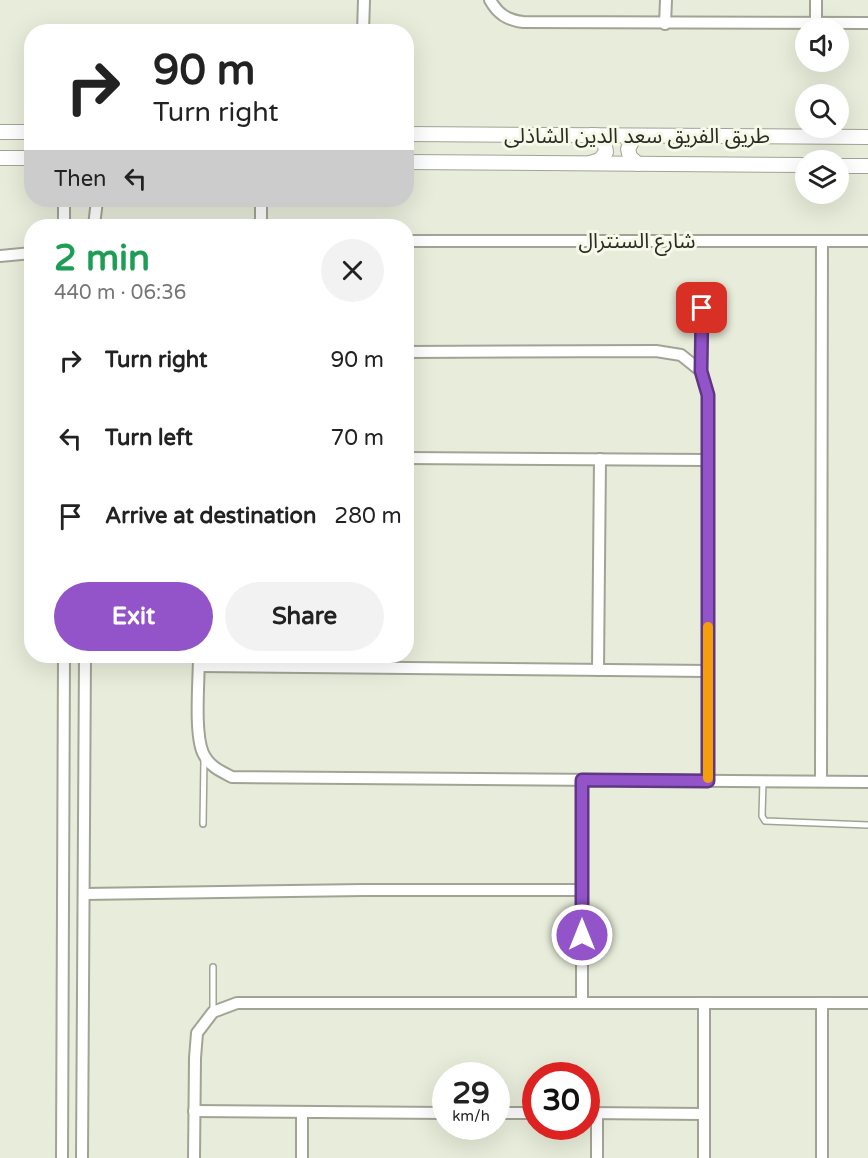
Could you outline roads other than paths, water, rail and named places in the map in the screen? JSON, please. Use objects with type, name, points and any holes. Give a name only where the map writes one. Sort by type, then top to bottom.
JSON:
[{"type":"street","points":[[363,24],[364,0]]},
{"type":"street","points":[[490,0],[503,16],[523,22],[795,23]]},
{"type":"street","points":[[665,24],[666,0]]},
{"type":"street","points":[[816,0],[816,18]]},
{"type":"street","points":[[849,23],[868,23]]},
{"type":"street","points":[[3,134],[24,133]]},
{"type":"street","name":"طريق الفريق سعد الدين الشاذلى","points":[[414,134],[868,137]]},
{"type":"street","points":[[588,164],[600,160],[606,152],[604,140],[600,136],[591,135]]},
{"type":"street","points":[[638,164],[630,157],[628,149],[634,138],[644,135]]},
{"type":"street","points":[[2,157],[24,158]]},
{"type":"street","name":"طريق الفريق سعد الدين الشاذلى","points":[[414,162],[795,165]]},
{"type":"street","points":[[849,166],[868,166]]},
{"type":"street","name":"شارع السنترال","points":[[414,241],[868,241]]},
{"type":"street","points":[[821,781],[822,241]]},
{"type":"street","points":[[0,256],[24,254]]},
{"type":"street","points":[[414,352],[656,351],[681,355],[701,371],[708,395],[708,781]]},
{"type":"street","points":[[414,458],[708,460]]},
{"type":"street","points":[[598,669],[600,459]]},
{"type":"street","points":[[62,1158],[64,663]]},
{"type":"street","points":[[82,1158],[84,894],[82,767],[85,663]]},
{"type":"street","points":[[199,663],[199,736],[204,754],[215,768],[232,777],[868,782]]},
{"type":"street","points":[[238,663],[315,667],[708,671]]},
{"type":"street","points":[[582,780],[582,1003]]},
{"type":"street","points":[[84,894],[582,890]]},
{"type":"street","points":[[194,1158],[197,1033],[213,1012],[237,1003],[868,1004]]},
{"type":"street","points":[[704,1158],[705,1003]]},
{"type":"street","points":[[822,1003],[822,1158]]},
{"type":"street","points":[[194,1112],[432,1113]]},
{"type":"street","points":[[302,1112],[302,1158]]},
{"type":"street","points":[[600,1113],[704,1114]]},
{"type":"street","points":[[595,1140],[597,1158]]},
{"type":"lane","points":[[701,371],[702,303]]},
{"type":"lane","points":[[203,824],[204,754]]},
{"type":"lane","points":[[763,781],[762,816],[765,821],[868,825]]},
{"type":"lane","points":[[213,967],[213,1012]]}]
